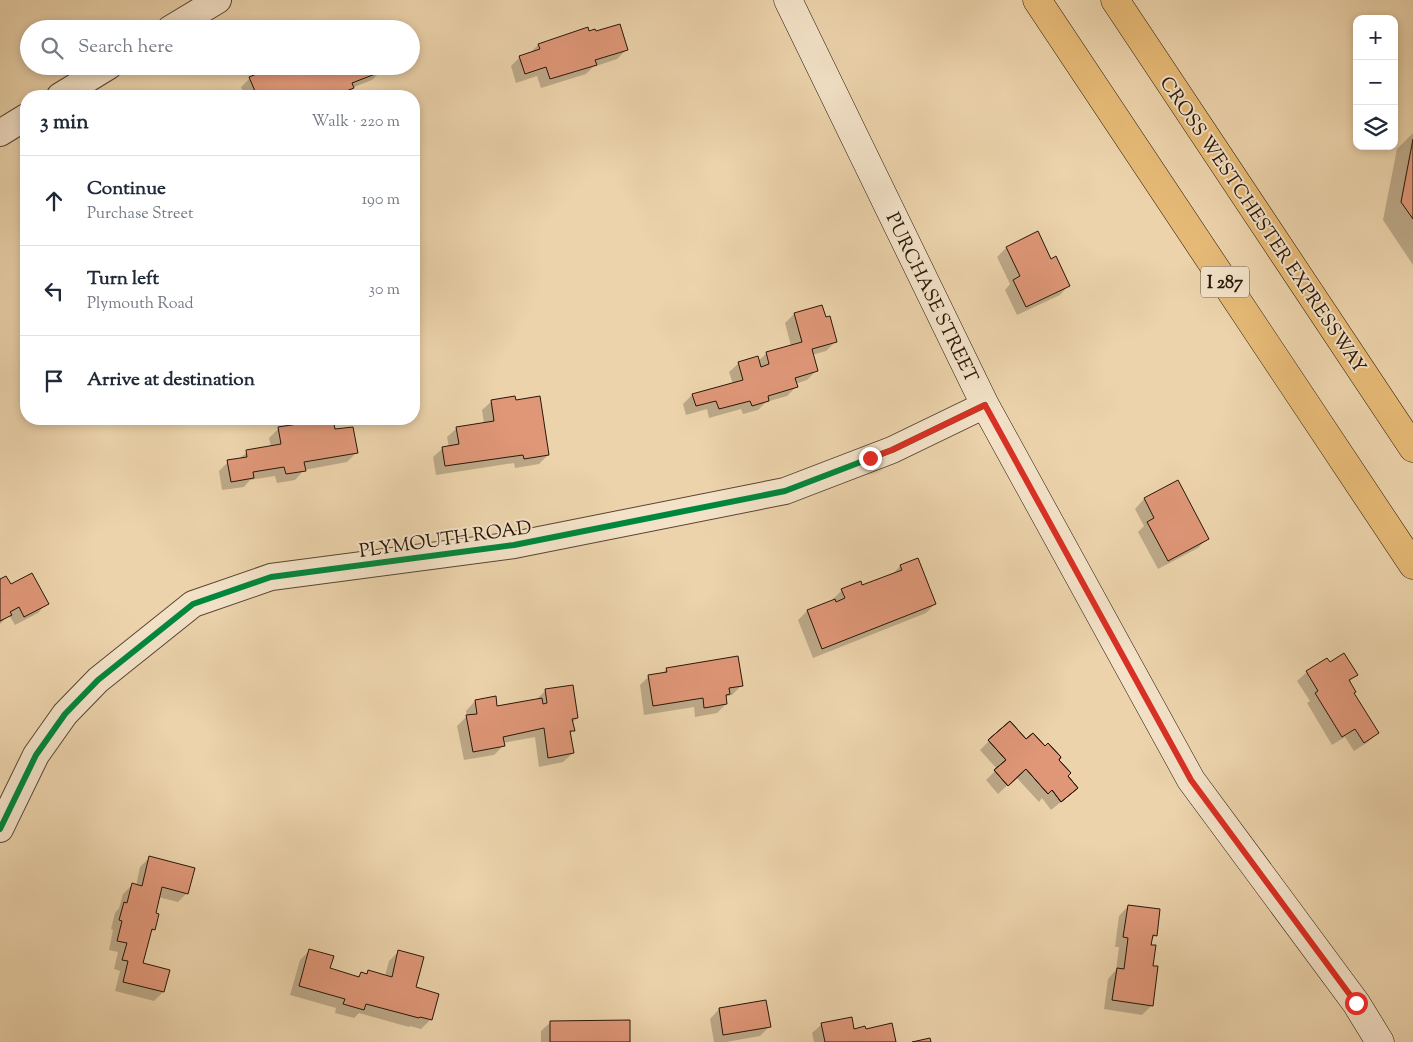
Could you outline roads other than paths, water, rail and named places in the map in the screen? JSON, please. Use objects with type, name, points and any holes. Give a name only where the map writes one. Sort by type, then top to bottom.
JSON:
[{"type":"highway","name":"I 287","points":[[1037,0],[1413,565]]},
{"type":"highway","name":"CROSS WESTCHESTER EXPRESSWAY","points":[[1115,0],[1413,448]]},
{"type":"main road","name":"PURCHASE STREET","points":[[788,0],[985,405],[1191,780],[1356,1003],[1380,1042]]},
{"type":"street","points":[[185,20],[218,0]]},
{"type":"street","points":[[70,90],[94,75]]},
{"type":"street","points":[[0,133],[20,121]]},
{"type":"street","name":"PLYMOUTH ROAD","points":[[0,829],[36,755],[65,714],[98,680],[193,604],[271,577],[514,545],[785,491],[892,450],[985,405]]}]
